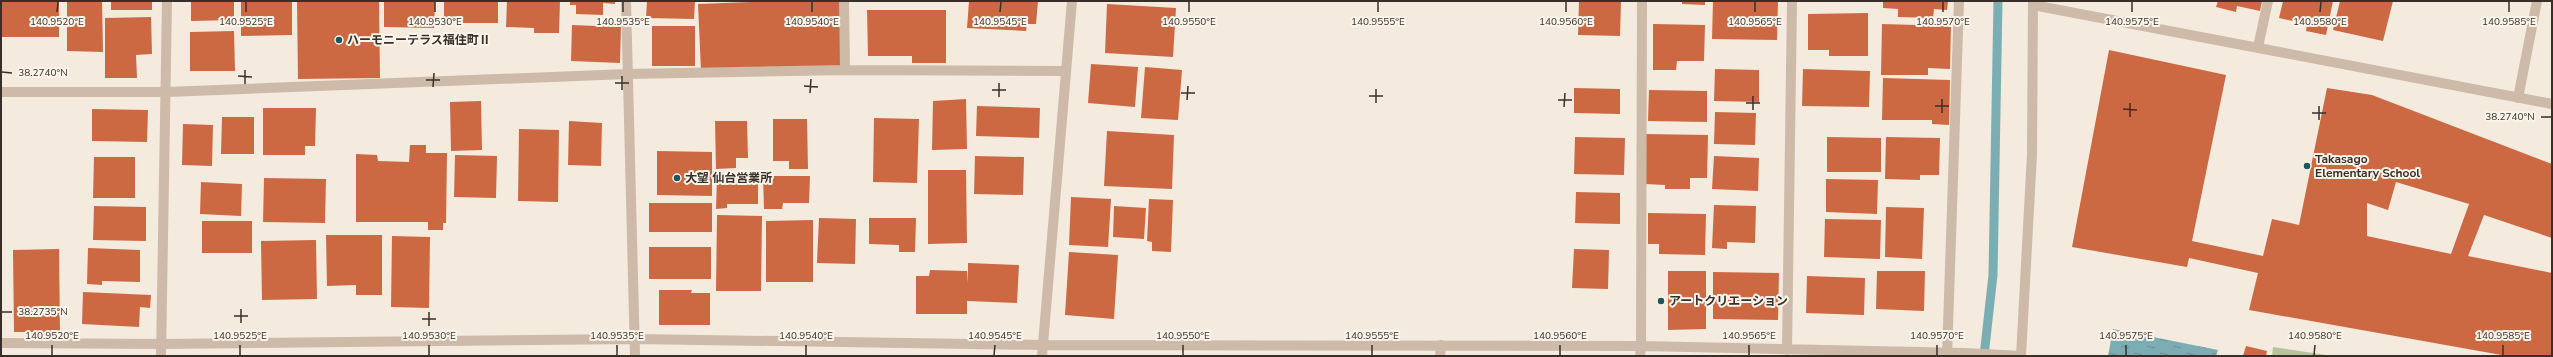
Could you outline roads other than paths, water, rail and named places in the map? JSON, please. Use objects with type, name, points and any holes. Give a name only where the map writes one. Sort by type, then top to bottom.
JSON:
[{"type":"street","points":[[161,356],[167,92],[167,1]]},
{"type":"street","points":[[626,1],[635,356]]},
{"type":"street","points":[[844,1],[845,70]]},
{"type":"street","points":[[1042,356],[1072,1]]},
{"type":"street","points":[[1640,351],[1642,1]]},
{"type":"street","points":[[1786,350],[1792,1]]},
{"type":"street","points":[[1948,354],[1959,1]]},
{"type":"street","points":[[2258,47],[2268,1]]},
{"type":"street","points":[[2518,98],[2538,1]]},
{"type":"street","points":[[1,343],[161,344],[635,339],[1043,345],[1441,345],[1640,351],[1786,350],[1948,354],[1964,352],[2021,356],[2032,154],[2033,3],[2552,104]]},
{"type":"street","points":[[1,92],[167,92],[627,74],[845,70],[1066,71]]},
{"type":"street","points":[[1440,356],[1441,345]]},
{"type":"water","points":[[2113,329],[2218,350],[2216,356],[2108,356]]},
{"type":"waterway","points":[[1984,356],[1993,275],[1998,1]]},
{"type":"place","name":"ハーモニーテラス福住町Ⅱ","points":[[339,40]]},
{"type":"place","name":"Takasago Elementary School","points":[[2307,166]]},
{"type":"place","name":"大望 仙台営業所","points":[[677,178]]},
{"type":"place","name":"アートクリエーション","points":[[1661,301]]}]
